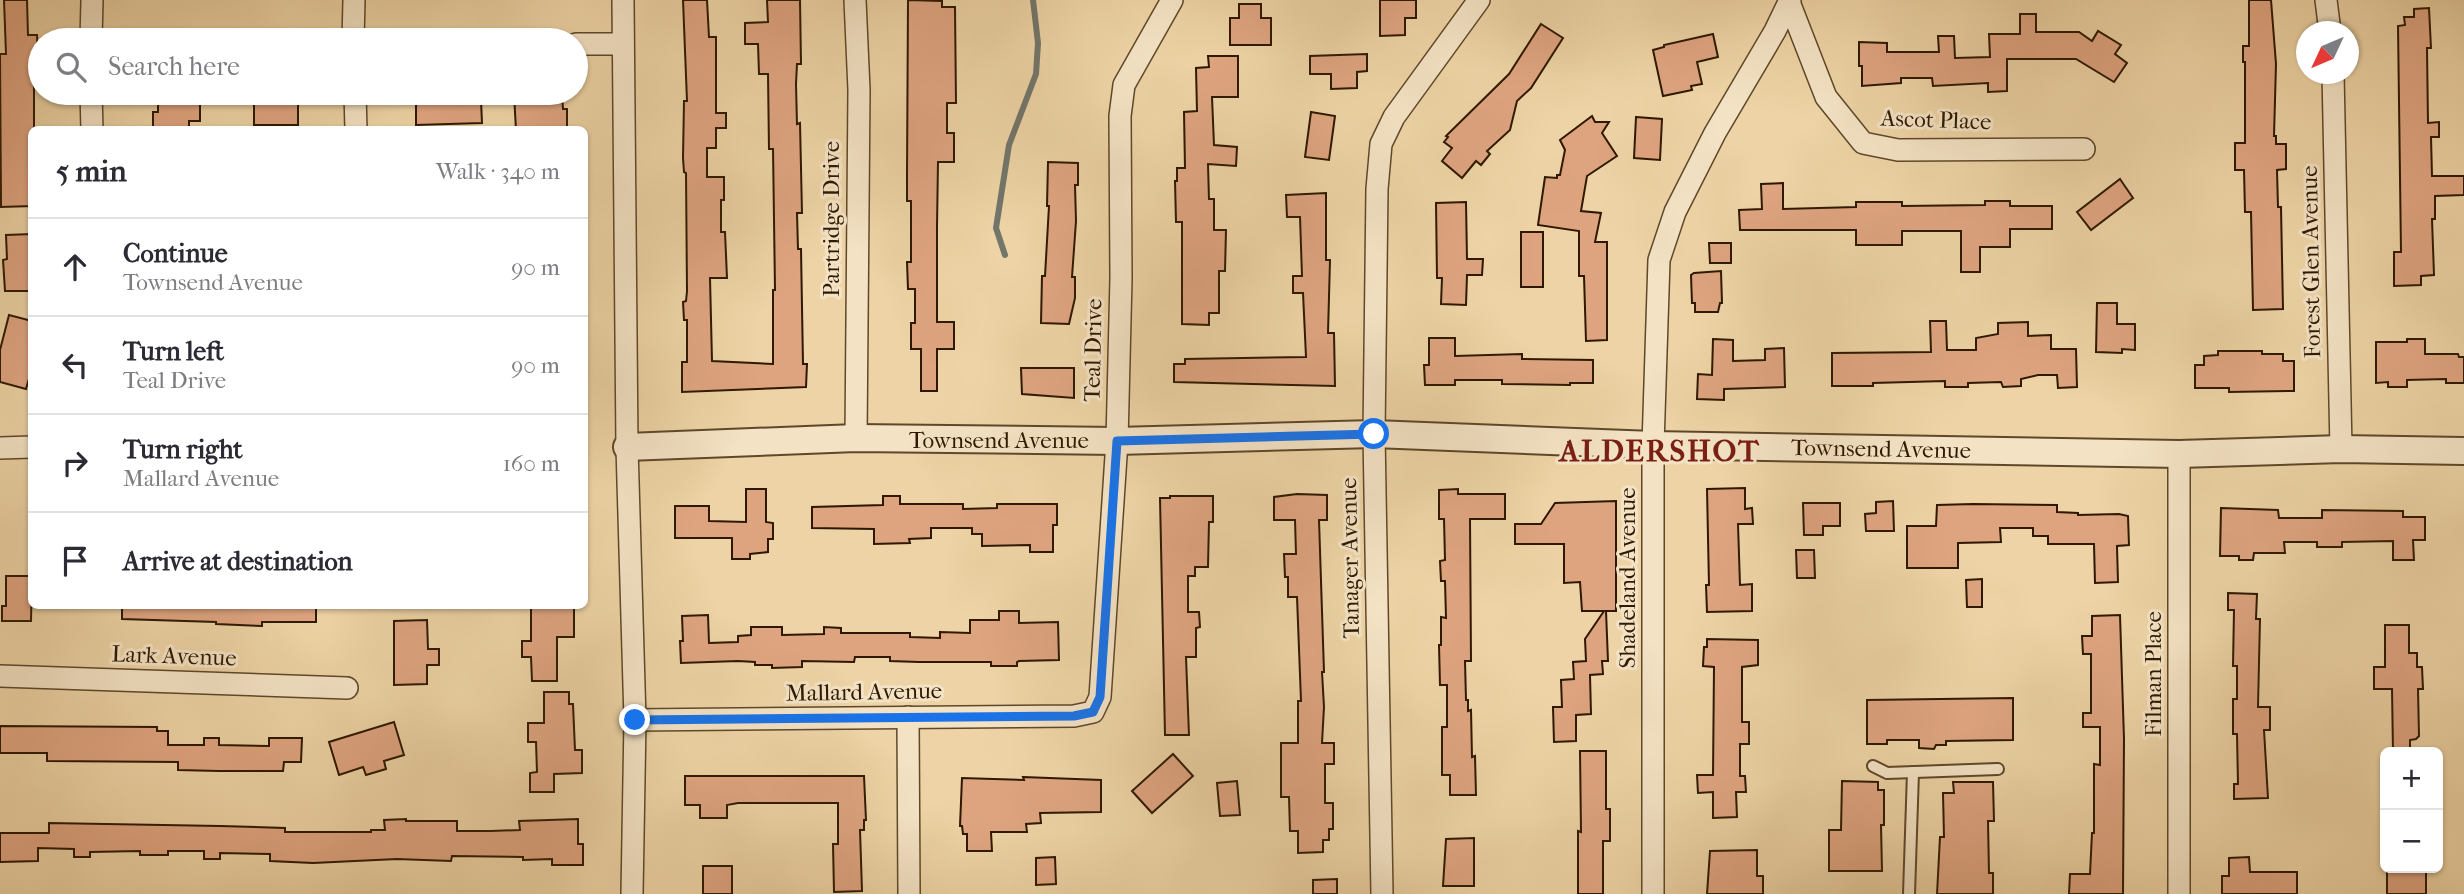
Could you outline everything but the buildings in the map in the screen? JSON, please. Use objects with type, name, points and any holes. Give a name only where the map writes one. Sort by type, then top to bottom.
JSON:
[{"type":"street","points":[[91,28],[92,0]]},
{"type":"street","points":[[353,28],[354,0]]},
{"type":"street","points":[[623,0],[627,447],[635,720],[632,894]]},
{"type":"street","name":"Partridge Drive","points":[[855,0],[859,90],[856,439]]},
{"type":"street","name":"Teal Drive","points":[[1093,712],[1100,697],[1117,441],[1121,278],[1120,116],[1124,85],[1172,0]]},
{"type":"street","name":"Tanager Avenue","points":[[1382,894],[1374,434],[1377,189],[1381,144],[1394,117],[1479,0]]},
{"type":"street","points":[[2326,0],[2329,21]]},
{"type":"street","name":"Ascot Place","points":[[1790,1],[1826,97],[1863,144],[1898,149],[2084,149]]},
{"type":"street","name":"Shadeland Avenue","points":[[1653,894],[1653,445],[1660,260],[1675,212],[1715,133],[1790,1]]},
{"type":"street","points":[[588,44],[623,44]]},
{"type":"street","name":"Forest Glen Avenue","points":[[2333,84],[2341,449]]},
{"type":"street","points":[[92,105],[92,126]]},
{"type":"street","points":[[355,105],[356,126]]},
{"type":"street","name":"Townsend Avenue","points":[[627,447],[856,439],[1117,441],[1374,434],[1653,445],[2179,454],[2341,449],[2464,451]]},
{"type":"street","points":[[0,448],[28,447]]},
{"type":"street","name":"Filman Place","points":[[2179,454],[2179,894]]},
{"type":"street","name":"Lark Avenue","points":[[0,676],[347,688]]},
{"type":"street","name":"Mallard Avenue","points":[[635,720],[1074,716],[1093,712]]},
{"type":"street","points":[[908,717],[909,894]]},
{"type":"lane","points":[[1873,766],[1887,773],[1998,769]]},
{"type":"lane","points":[[1909,894],[1913,772]]},
{"type":"waterway","points":[[1005,255],[996,228],[1009,145],[1036,74],[1038,43],[1033,0]]},
{"type":"district","name":"ALDERSHOT","points":[[1660,451]]},
{"type":"route","points":[[635,720],[1074,716],[1093,712],[1100,697],[1117,441],[1374,434]]}]
